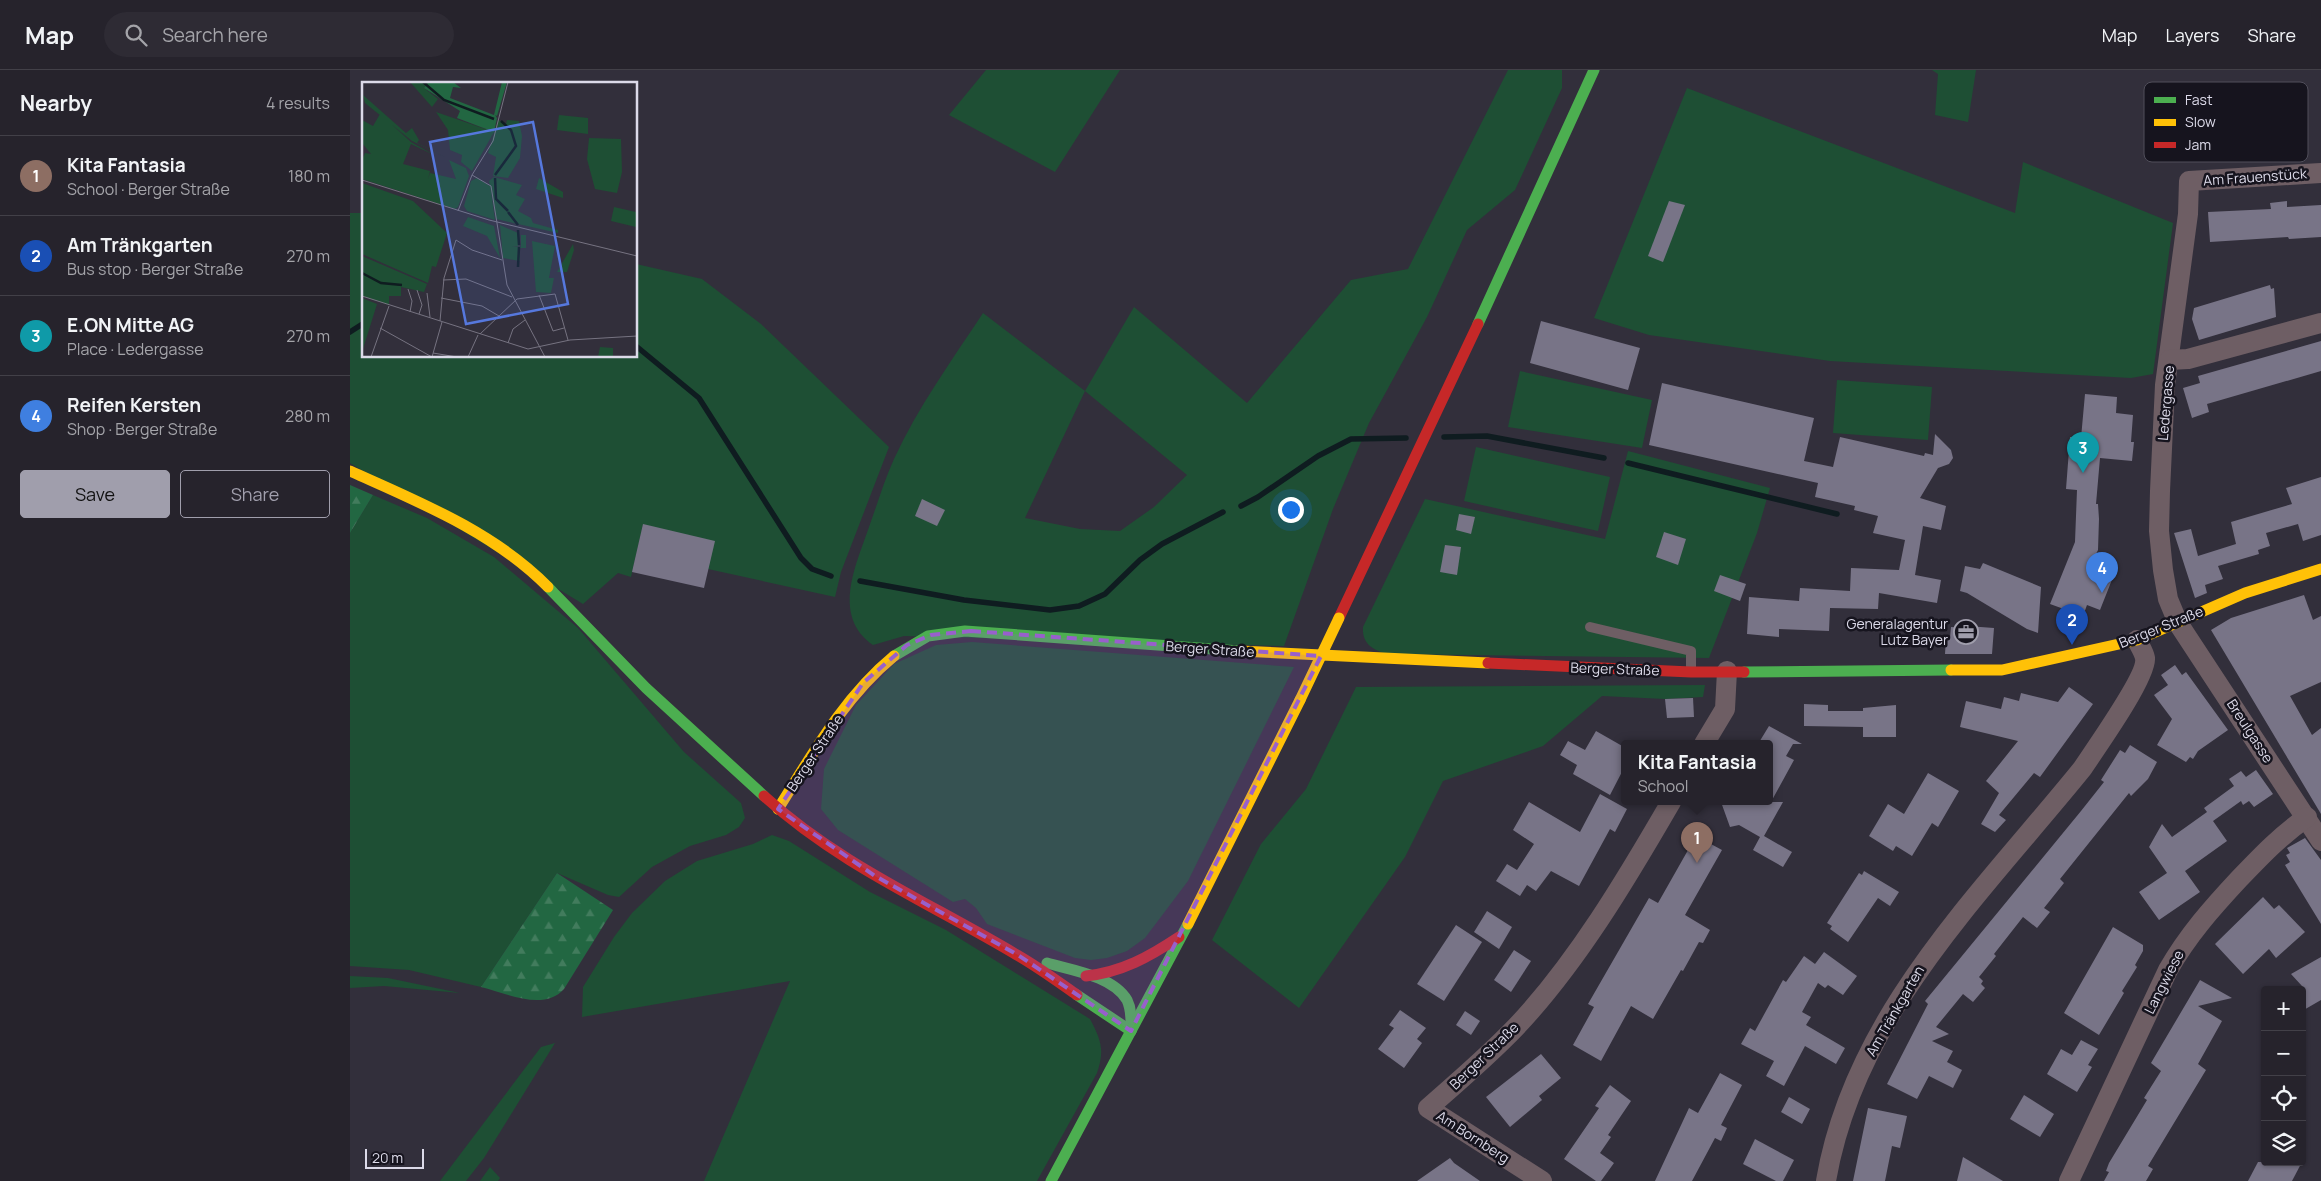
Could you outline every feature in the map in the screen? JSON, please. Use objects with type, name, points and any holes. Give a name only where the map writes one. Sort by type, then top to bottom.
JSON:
[{"type":"main road","points":[[1051,1181],[1182,935],[1300,700],[1436,416],[1594,70]]},
{"type":"main road","points":[[350,471],[431,507],[498,546],[542,581],[646,688],[778,809],[875,876],[1018,955],[1131,1031]]},
{"type":"main road","name":"Berger Straße","points":[[778,809],[850,700],[874,672],[908,645],[931,635],[952,632],[980,632],[1279,654],[1690,672],[2002,670],[2096,651],[2137,640],[2245,593],[2321,569]]},
{"type":"main road","points":[[1086,976],[1114,972],[1131,967],[1182,935]]},
{"type":"main road","points":[[1018,955],[1086,976],[1122,994],[1128,1004],[1131,1031]]},
{"type":"street","name":"Am Frauenstück","points":[[2189,181],[2321,173]]},
{"type":"street","name":"Ledergasse","points":[[2178,623],[2168,599],[2159,531],[2165,394],[2188,214],[2189,181]]},
{"type":"street","points":[[2169,360],[2188,359],[2321,323]]},
{"type":"street","name":"Breulgasse","points":[[2178,623],[2321,841]]},
{"type":"street","name":"Am Tränkgarten","points":[[1826,1181],[1836,1133],[1846,1101],[1912,978],[1968,906],[2082,769],[2098,746],[2142,674],[2146,658],[2137,640]]},
{"type":"street","points":[[1706,740],[1725,709],[1727,671]]},
{"type":"street","name":"Berger Straße","points":[[1428,1108],[1516,1027],[1567,966],[1631,871],[1669,805]]},
{"type":"street","name":"Langwiese","points":[[2069,1181],[2168,970],[2184,943],[2198,923],[2281,835],[2306,817]]},
{"type":"street","name":"Am Bornberg","points":[[1428,1108],[1542,1181]]},
{"type":"lane","points":[[1590,627],[1691,651],[1690,672]]},
{"type":"highlighted area","points":[[971,631],[1321,656],[1131,1031],[1018,955],[875,876],[778,809],[863,683],[907,645],[931,635]]},
{"type":"green space","points":[[986,70],[1120,70],[1055,172],[949,115]]},
{"type":"green space","points":[[1508,70],[1562,70],[1562,88],[1515,190],[1467,230],[1427,317],[1369,423],[1333,509],[1284,646],[904,636],[873,645],[860,633],[853,620],[850,605],[850,589],[858,557],[887,476],[903,440],[925,402],[983,313],[1085,391],[1134,307],[1247,403],[1351,280],[1408,269]],"holes":[[[1085,391],[1187,475],[1154,507],[1120,531],[1080,529],[1025,518]]]},
{"type":"green space","points":[[1932,70],[1976,70],[1968,122],[1935,115],[1938,74]]},
{"type":"green space","points":[[1687,88],[2015,213],[2023,162],[2173,223],[2153,374],[2131,378],[1830,361],[1649,335],[1594,318]]},
{"type":"green space","points":[[350,213],[362,213],[362,358],[638,358],[638,264],[702,279],[761,324],[889,447],[841,572],[835,597],[708,569],[643,525],[631,577],[618,573],[583,604],[350,463]]},
{"type":"green space","points":[[1520,371],[1652,400],[1642,448],[1508,427]]},
{"type":"green space","points":[[1837,380],[1932,387],[1928,440],[1833,433]]},
{"type":"green space","points":[[1476,447],[1610,477],[1598,531],[1464,501]]},
{"type":"green space","points":[[1628,451],[1770,488],[1757,533],[1709,658],[1386,654],[1368,645],[1364,637],[1363,627],[1425,499],[1605,539]]},
{"type":"green space","points":[[350,485],[373,495],[350,533]]},
{"type":"green space","points":[[373,495],[427,518],[494,557],[578,628],[684,752],[741,803],[745,818],[739,827],[726,835],[690,846],[652,867],[619,897],[608,895],[557,873],[481,987],[409,970],[350,966],[350,533]]},
{"type":"green space","points":[[972,642],[1294,667],[1188,881],[1145,938],[1127,951],[1107,958],[1091,960],[1075,958],[987,924],[976,908],[965,899],[953,902],[838,830],[821,809],[824,769],[856,705],[894,664],[936,645]]},
{"type":"green space","points":[[1705,685],[1703,697],[1665,699],[1602,696],[1543,746],[1443,781],[1405,857],[1299,1008],[1212,940],[1261,844],[1306,789],[1356,687]]},
{"type":"green space","points":[[772,835],[789,841],[870,892],[946,930],[1090,1019],[1101,1045],[1101,1058],[1097,1073],[1037,1181],[704,1181],[790,981],[582,1017],[583,987],[614,937],[632,913],[665,881],[697,861],[753,844]]},
{"type":"green space","points":[[557,873],[613,910],[564,989],[556,996],[536,1000],[524,999],[481,987]]},
{"type":"green space","points":[[350,976],[388,978],[460,993],[384,986],[350,988]]},
{"type":"green space","points":[[555,1043],[484,1158],[466,1181],[440,1181],[541,1047]]},
{"type":"green space","points":[[490,1167],[500,1178],[498,1181],[480,1181]]},
{"type":"building","points":[[1669,201],[1685,205],[1663,262],[1648,256]]},
{"type":"building","points":[[2287,201],[2287,207],[2321,205],[2321,237],[2210,242],[2208,212],[2271,209],[2270,203]]},
{"type":"building","points":[[2270,285],[2271,289],[2274,288],[2276,317],[2199,340],[2192,319],[2194,308]]},
{"type":"building","points":[[1541,321],[1640,348],[1628,390],[1530,363]]},
{"type":"building","points":[[2321,341],[2321,371],[2207,404],[2209,412],[2192,418],[2183,388],[2200,383],[2198,376]]},
{"type":"building","points":[[1662,383],[1814,418],[1804,461],[1833,467],[1840,437],[1924,456],[1925,453],[1933,455],[1935,434],[1951,450],[1953,458],[1949,464],[1938,468],[1920,498],[1946,506],[1941,530],[1923,526],[1915,575],[1941,580],[1937,603],[1879,593],[1878,609],[1830,608],[1829,631],[1779,629],[1779,637],[1747,634],[1749,597],[1799,601],[1800,588],[1850,591],[1851,568],[1899,570],[1905,540],[1873,533],[1878,516],[1854,510],[1855,506],[1815,497],[1818,483],[1649,445]]},
{"type":"building","points":[[2085,394],[2117,397],[2116,413],[2133,415],[2131,442],[2134,442],[2132,461],[2100,458],[2096,504],[2098,504],[2099,519],[2098,550],[2094,558],[2117,567],[2100,610],[2087,605],[2083,616],[2050,604],[2075,542],[2077,490],[2066,489],[2070,437],[2081,438]]},
{"type":"building","points":[[2321,477],[2321,535],[2303,541],[2298,524],[2266,533],[2270,546],[2258,550],[2259,554],[2218,566],[2223,579],[2205,585],[2207,593],[2195,598],[2174,533],[2191,529],[2198,556],[2236,544],[2231,522],[2292,504],[2286,488]]},
{"type":"building","points":[[922,499],[945,510],[937,526],[915,516]]},
{"type":"building","points":[[1459,514],[1475,517],[1471,534],[1456,530]]},
{"type":"building","points":[[643,524],[715,541],[704,588],[632,572]]},
{"type":"building","points":[[1664,532],[1686,539],[1678,565],[1656,557]]},
{"type":"building","points":[[1445,545],[1461,547],[1457,575],[1440,572]]},
{"type":"building","points":[[1983,563],[2041,587],[2038,633],[2027,629],[1967,593],[1960,591],[1965,566],[1980,569]]},
{"type":"building","points":[[1720,575],[1746,584],[1740,601],[1714,591]]},
{"type":"building","points":[[2304,595],[2313,620],[2321,616],[2321,682],[2290,696],[2312,735],[2321,728],[2321,814],[2211,630],[2231,618]]},
{"type":"building","points":[[1967,626],[1994,628],[1992,654],[1945,654],[1946,638],[1950,638],[1951,627],[1967,628]]},
{"type":"building","points":[[2175,665],[2182,675],[2186,672],[2228,730],[2198,751],[2193,759],[2190,757],[2186,762],[2157,745],[2172,719],[2154,695],[2168,685],[2161,675]]},
{"type":"building","points":[[2069,687],[2093,704],[2040,777],[2034,773],[1999,815],[2006,820],[1995,832],[1981,824],[1999,793],[1986,781],[2018,741],[1960,727],[1966,701],[2001,709],[2004,697],[2019,701],[2021,693],[2058,702]]},
{"type":"building","points":[[1693,698],[1694,717],[1667,718],[1665,699]]},
{"type":"building","points":[[1804,704],[1828,705],[1828,711],[1863,711],[1863,708],[1896,705],[1896,737],[1863,737],[1863,727],[1804,726]]},
{"type":"building","points":[[1769,726],[1802,744],[1793,744],[1786,756],[1794,760],[1773,798],[1773,740],[1760,740]]},
{"type":"building","points":[[1596,731],[1621,745],[1621,774],[1610,795],[1573,774],[1577,765],[1560,755],[1568,741],[1585,750]]},
{"type":"building","points":[[2130,745],[2157,762],[2148,779],[2131,796],[2129,793],[2060,879],[2064,883],[2044,908],[2050,912],[2037,928],[2023,917],[1994,954],[1996,956],[1979,977],[1983,981],[1981,984],[1985,988],[1973,1002],[1963,994],[1936,1027],[1949,1034],[1932,1041],[1953,1051],[1947,1062],[1962,1070],[1953,1088],[1929,1076],[1917,1099],[1887,1084],[1928,1004],[1925,1001],[2104,782],[2101,780],[2120,750],[2125,753]]},
{"type":"building","points":[[2256,770],[2273,794],[2254,807],[2249,801],[2243,805],[2241,801],[2213,821],[2227,841],[2185,871],[2200,892],[2159,920],[2139,892],[2167,873],[2149,847],[2162,824],[2172,837],[2207,812],[2204,808],[2234,786],[2229,779],[2241,771],[2246,777]]},
{"type":"building","points":[[1928,773],[1959,791],[1938,827],[1932,823],[1912,856],[1896,846],[1893,851],[1869,836],[1888,804],[1904,814]]},
{"type":"building","points":[[1600,794],[1627,809],[1615,832],[1610,829],[1579,886],[1551,871],[1536,891],[1527,885],[1520,896],[1496,881],[1507,864],[1517,870],[1534,844],[1513,830],[1529,802],[1580,832]]},
{"type":"building","points":[[1773,802],[1783,802],[1764,836],[1792,852],[1783,867],[1753,850],[1760,837],[1739,825],[1730,827],[1722,805],[1773,805]]},
{"type":"building","points":[[1696,836],[1722,850],[1685,915],[1710,930],[1703,943],[1699,942],[1683,971],[1681,970],[1653,1019],[1631,1006],[1601,1061],[1573,1045],[1594,1007],[1588,1004],[1649,898],[1658,903]]},
{"type":"building","points":[[2305,838],[2321,860],[2321,924],[2285,865],[2290,862],[2286,855],[2290,853],[2287,848]]},
{"type":"building","points":[[1864,871],[1899,892],[1890,906],[1878,898],[1848,942],[1830,929],[1832,926],[1827,923],[1859,873],[1862,875]]},
{"type":"building","points":[[2263,897],[2274,909],[2279,905],[2305,932],[2276,958],[2269,949],[2243,974],[2215,944]]},
{"type":"building","points":[[1487,911],[1512,927],[1499,949],[1474,932]]},
{"type":"building","points":[[1456,925],[1482,942],[1444,1001],[1417,984]]},
{"type":"building","points":[[2113,927],[2143,945],[2143,951],[2135,965],[2137,967],[2122,991],[2124,993],[2099,1035],[2064,1013]]},
{"type":"building","points":[[1514,950],[1531,961],[1511,992],[1494,980]]},
{"type":"building","points":[[1824,952],[1857,976],[1843,995],[1828,985],[1825,988],[1818,983],[1802,1012],[1811,1017],[1806,1025],[1845,1048],[1836,1064],[1805,1046],[1784,1086],[1766,1076],[1774,1061],[1741,1044],[1750,1028],[1755,1031],[1783,980],[1786,982],[1804,956],[1815,964]]},
{"type":"building","points":[[2321,957],[2321,1000],[2306,1009],[2306,986],[2302,986],[2291,974]]},
{"type":"building","points":[[2200,980],[2232,998],[2198,1006],[2222,1021],[2198,1064],[2206,1070],[2148,1166],[2153,1169],[2146,1181],[2104,1181],[2109,1172],[2106,1171],[2109,1163],[2147,1100],[2144,1098],[2161,1071],[2151,1063]]},
{"type":"building","points":[[1400,1010],[1426,1028],[1417,1039],[1422,1043],[1404,1068],[1378,1049],[1394,1028],[1389,1025]]},
{"type":"building","points":[[1465,1011],[1480,1021],[1471,1035],[1456,1025]]},
{"type":"building","points":[[2081,1040],[2098,1049],[2088,1065],[2092,1067],[2077,1092],[2047,1074],[2061,1049],[2072,1055]]},
{"type":"building","points":[[1541,1054],[1561,1078],[1539,1096],[1542,1100],[1510,1127],[1486,1097]]},
{"type":"building","points":[[1720,1073],[1742,1085],[1721,1125],[1727,1128],[1721,1141],[1715,1138],[1692,1181],[1655,1181],[1689,1108],[1698,1113]]},
{"type":"building","points":[[1610,1085],[1631,1101],[1608,1135],[1611,1137],[1600,1153],[1614,1163],[1601,1181],[1596,1181],[1564,1159],[1599,1108],[1595,1106]]},
{"type":"building","points":[[2024,1095],[2054,1114],[2040,1137],[2010,1119]]},
{"type":"building","points":[[1789,1097],[1810,1109],[1802,1124],[1781,1112]]},
{"type":"building","points":[[1868,1108],[1907,1116],[1900,1148],[1892,1146],[1885,1181],[1853,1181]]},
{"type":"building","points":[[1755,1139],[1794,1160],[1783,1181],[1776,1181],[1743,1164]]},
{"type":"building","points":[[1963,1157],[2003,1181],[1957,1181]]},
{"type":"building","points":[[1450,1158],[1454,1163],[1480,1181],[1417,1181]]},
{"type":"building","points":[[2258,1162],[2261,1162],[2261,1166],[2300,1166],[2292,1181],[2248,1181]]},
{"type":"waterway","points":[[350,332],[362,324]]},
{"type":"waterway","points":[[638,348],[699,398],[801,558],[812,569],[831,576]]},
{"type":"waterway","points":[[1444,437],[1487,436],[1604,458]]},
{"type":"waterway","points":[[1241,506],[1258,497],[1318,456],[1351,439],[1406,438]]},
{"type":"waterway","points":[[1628,463],[1837,514]]},
{"type":"waterway","points":[[860,581],[964,600],[1050,610],[1079,606],[1105,594],[1140,560],[1162,544],[1223,512]]},
{"type":"traffic: fast","points":[[1478,324],[1594,70]]},
{"type":"traffic: fast","points":[[548,587],[646,688],[764,796]]},
{"type":"traffic: fast","points":[[894,656],[928,636],[965,631],[1240,651]]},
{"type":"traffic: fast","points":[[1744,672],[1951,670]]},
{"type":"traffic: fast","points":[[1051,1181],[1188,924]]},
{"type":"traffic: fast","points":[[1047,963],[1091,975],[1112,985],[1121,992],[1130,1008],[1131,1031]]},
{"type":"traffic: fast","points":[[1077,995],[1131,1031]]},
{"type":"traffic: slow","points":[[350,471],[429,507],[480,534],[527,567],[548,587]]},
{"type":"traffic: slow","points":[[1951,670],[2002,670],[2137,640],[2245,593],[2321,569]]},
{"type":"traffic: slow","points":[[1300,700],[1339,618]]},
{"type":"traffic: slow","points":[[1240,651],[1488,663]]},
{"type":"traffic: slow","points":[[778,809],[816,748],[844,708],[876,672],[894,656]]},
{"type":"traffic: slow","points":[[1188,924],[1300,700]]},
{"type":"traffic: jam","points":[[1339,618],[1478,324]]},
{"type":"traffic: jam","points":[[1488,663],[1691,672],[1744,672]]},
{"type":"traffic: jam","points":[[764,796],[793,820],[854,863],[985,936],[1077,995]]},
{"type":"traffic: jam","points":[[1086,976],[1111,971],[1135,963],[1179,937]]},
{"type":"place","name":"E.ON Mitte AG","points":[[2083,473]]},
{"type":"place","name":"Reifen Kersten","points":[[2102,593]]},
{"type":"place","name":"Generalagentur Lutz Bayer","points":[[1966,632]]},
{"type":"place","name":"Am Tränkgarten","points":[[2072,645]]},
{"type":"place","name":"Kita Fantasia","points":[[1697,863]]}]
